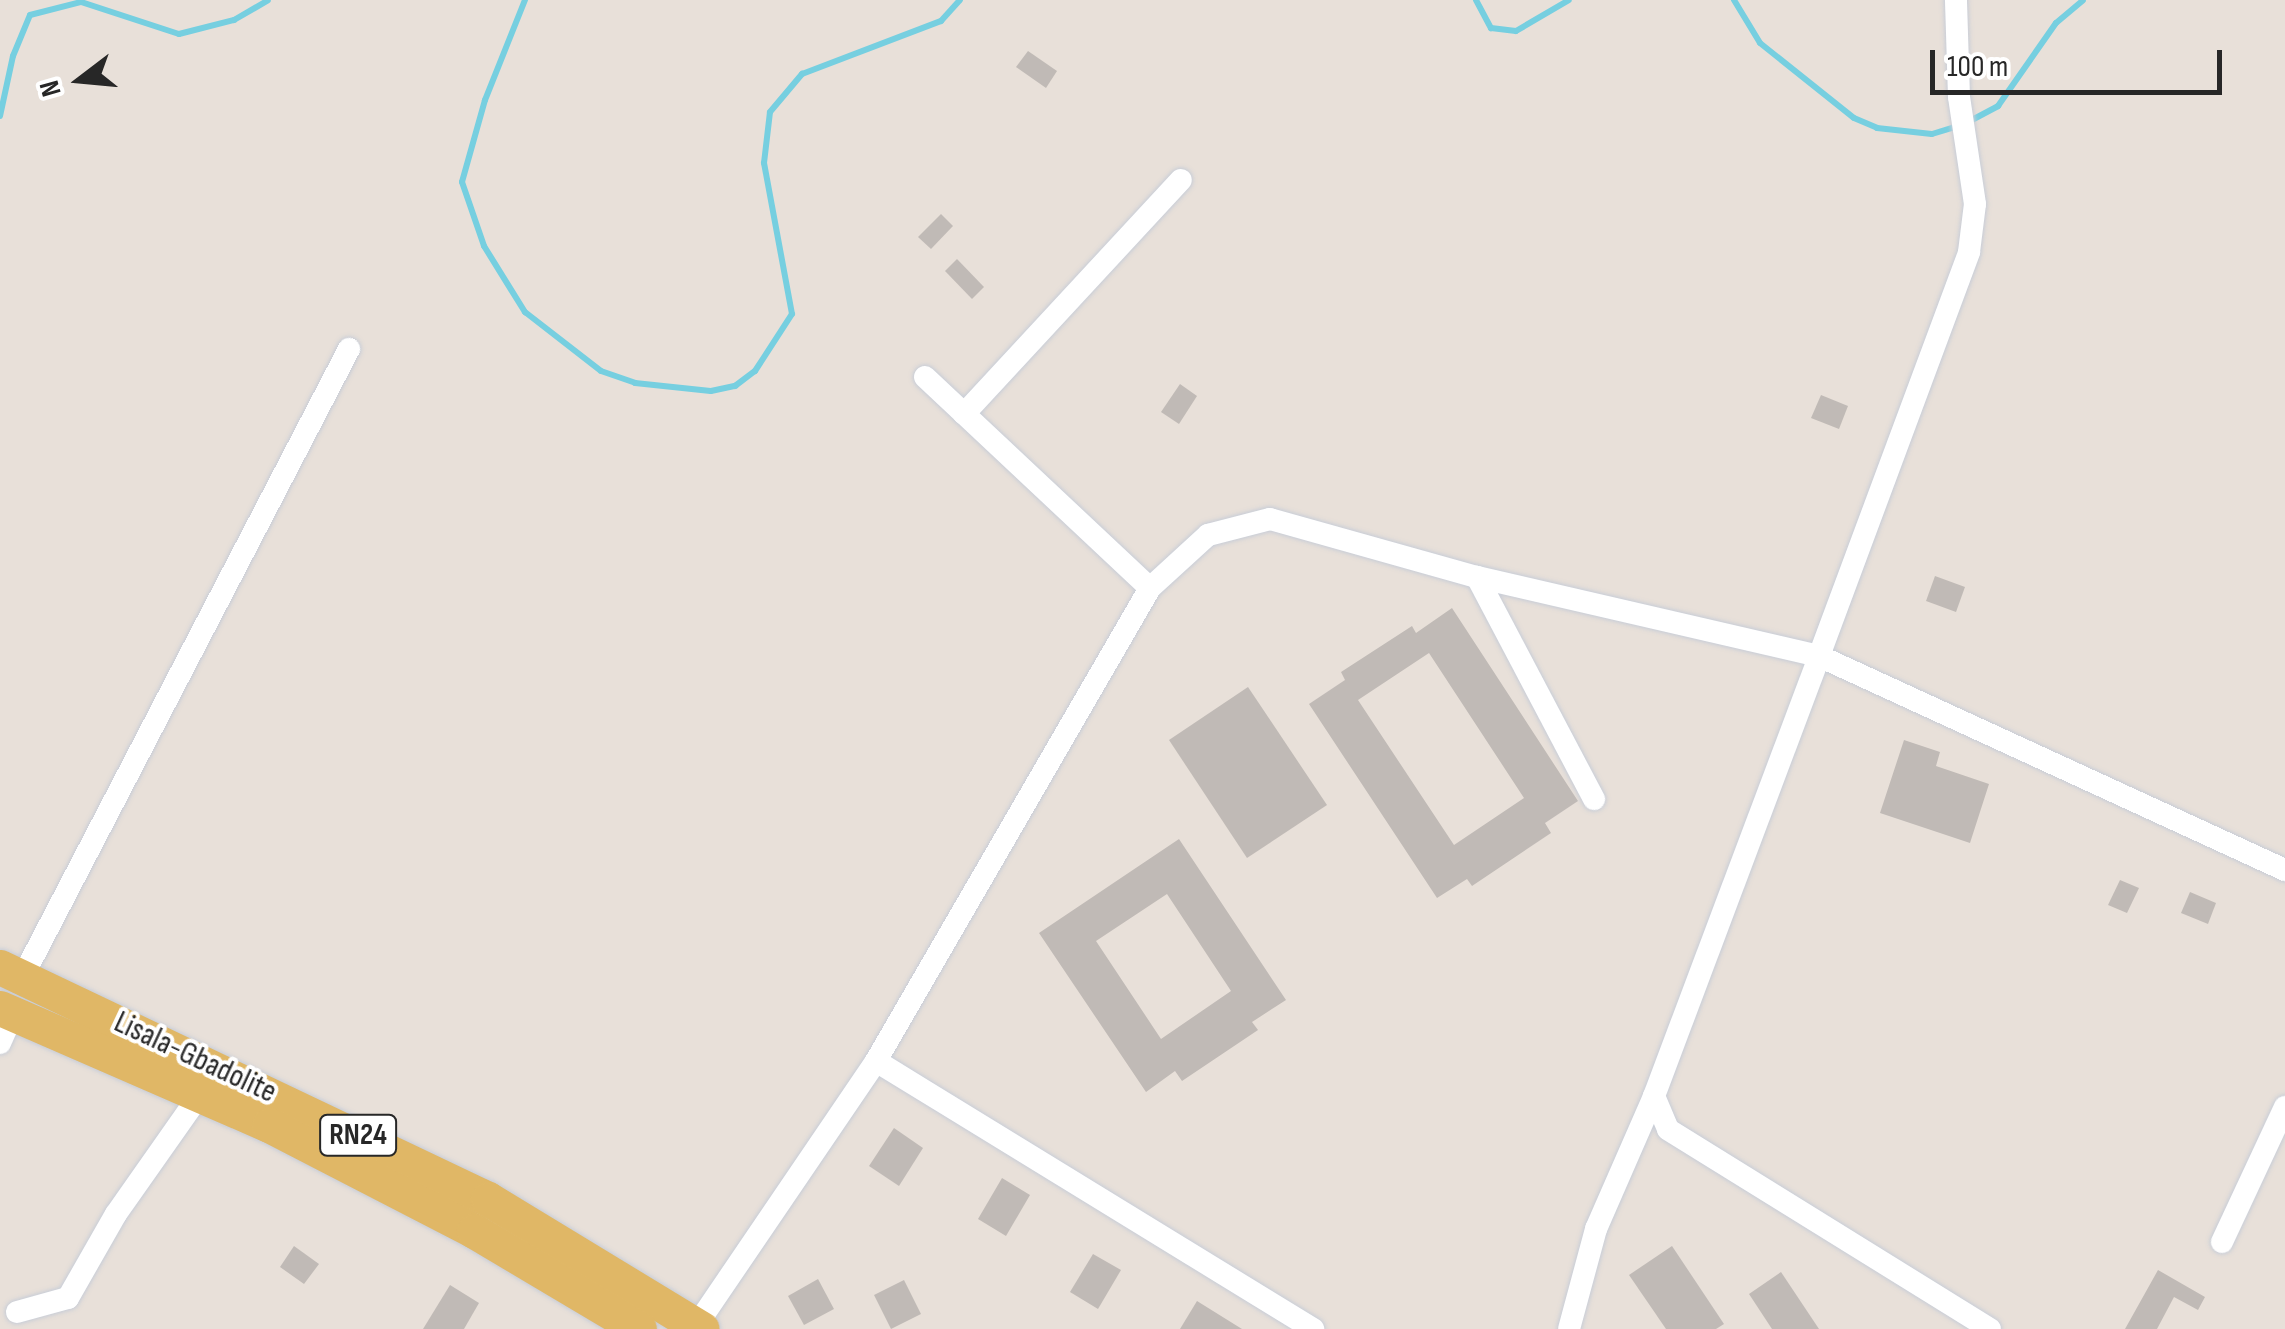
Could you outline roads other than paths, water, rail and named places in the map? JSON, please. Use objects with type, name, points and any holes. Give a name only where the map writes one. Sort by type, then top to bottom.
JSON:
[{"type":"main road","name":"Lisala-Gbadolite","points":[[11,972],[488,1199],[697,1328]]},
{"type":"main road","points":[[77,1043],[89,1008]]},
{"type":"main road","name":"Lisala-Gbadolite","points":[[4,1021],[77,1043],[200,1096],[474,1231],[639,1329]]},
{"type":"street","points":[[1569,1329],[1596,1229],[1654,1096],[1969,252],[1971,159],[1958,97],[1956,0]]},
{"type":"street","points":[[964,414],[1181,180]]},
{"type":"street","points":[[11,972],[348,348]]},
{"type":"street","points":[[925,377],[1150,588]]},
{"type":"street","points":[[697,1328],[876,1061],[1150,588],[1208,535],[1270,519],[1477,577],[1819,656],[2285,870]]},
{"type":"street","points":[[1477,577],[1594,799]]},
{"type":"street","points":[[876,1061],[1314,1329]]},
{"type":"street","points":[[17,1312],[68,1298],[116,1214],[200,1096]]},
{"type":"street","points":[[1654,1096],[1668,1129],[1990,1329]]},
{"type":"street","points":[[2222,1242],[2285,1107]]},
{"type":"waterway","points":[[0,116],[13,56],[30,15],[81,2],[179,34],[234,20],[268,0]]},
{"type":"waterway","points":[[525,0],[485,100],[462,182],[484,246],[525,312],[601,371],[635,383],[711,391],[735,386],[755,371],[792,314],[764,163],[770,112],[802,74],[941,21],[960,0]]},
{"type":"waterway","points":[[1476,0],[1491,28],[1516,31],[1569,0]]},
{"type":"waterway","points":[[1734,0],[1760,43],[1854,118],[1877,128],[1932,134],[1958,126]]},
{"type":"waterway","points":[[1970,121],[1998,106],[2056,23],[2083,0]]}]
